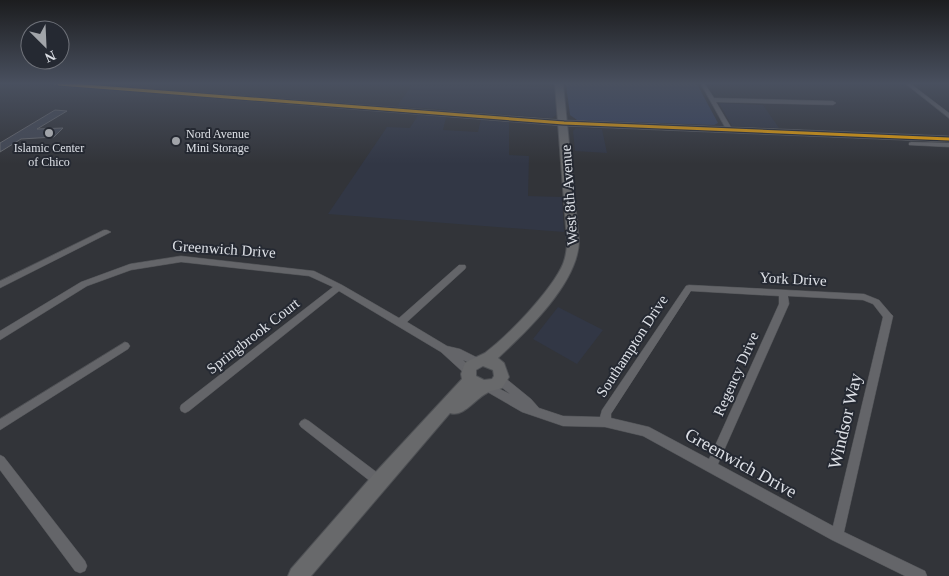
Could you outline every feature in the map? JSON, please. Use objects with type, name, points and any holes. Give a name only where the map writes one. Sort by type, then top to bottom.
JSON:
[{"type":"main road","points":[[407,111],[564,123],[729,129],[907,142],[924,138],[947,143]]},
{"type":"street","name":"West 8th Avenue","points":[[298,576],[379,481],[432,424],[484,374],[522,330],[525,321],[564,276],[572,257],[573,241],[563,111]]},
{"type":"street","points":[[718,111],[729,129]]},
{"type":"street","points":[[907,142],[947,143]]},
{"type":"street","points":[[0,285],[107,232]]},
{"type":"street","name":"Greenwich Drive","points":[[0,336],[84,284],[130,267],[180,259],[312,273],[339,287],[484,374],[526,409],[563,421],[605,422],[645,431],[836,535],[920,576]]},
{"type":"street","points":[[400,324],[462,267]]},
{"type":"street","name":"Springbrook Court","points":[[184,408],[339,287]]},
{"type":"street","name":"York Drive","points":[[689,288],[864,297],[876,302],[888,316]]},
{"type":"street","name":"Southampton Drive","points":[[605,422],[606,413],[689,288]]},
{"type":"street","name":"Regency Drive","points":[[710,467],[784,304],[783,292]]},
{"type":"street","name":"Windsor Way","points":[[836,535],[888,316]]},
{"type":"street","points":[[0,425],[125,346]]},
{"type":"street","points":[[305,424],[379,481]]},
{"type":"street","points":[[0,461],[80,566]]},
{"type":"shaded area","points":[[460,111],[558,111],[558,114],[552,118]]},
{"type":"shaded area","points":[[569,111],[711,111],[718,123],[714,125],[577,120],[570,115]]},
{"type":"shaded area","points":[[723,111],[767,111],[779,128],[732,126]]},
{"type":"shaded area","points":[[418,115],[446,117],[443,130],[478,132],[481,119],[509,122],[509,155],[529,156],[528,196],[562,197],[564,232],[328,214],[387,127],[410,128]]},
{"type":"shaded area","points":[[576,128],[602,129],[607,153],[575,151],[573,131]]},
{"type":"shaded area","points":[[558,307],[603,330],[577,364],[533,339]]},
{"type":"building","points":[[54,111],[67,111],[37,129],[63,128],[54,137],[21,139],[0,152],[0,143]]},
{"type":"transit line","points":[[407,111],[564,123],[949,139]]},
{"type":"place","name":"Islamic Center of Chico","points":[[49,133]]},
{"type":"place","name":"Nord Avenue Mini Storage","points":[[176,141]]}]
